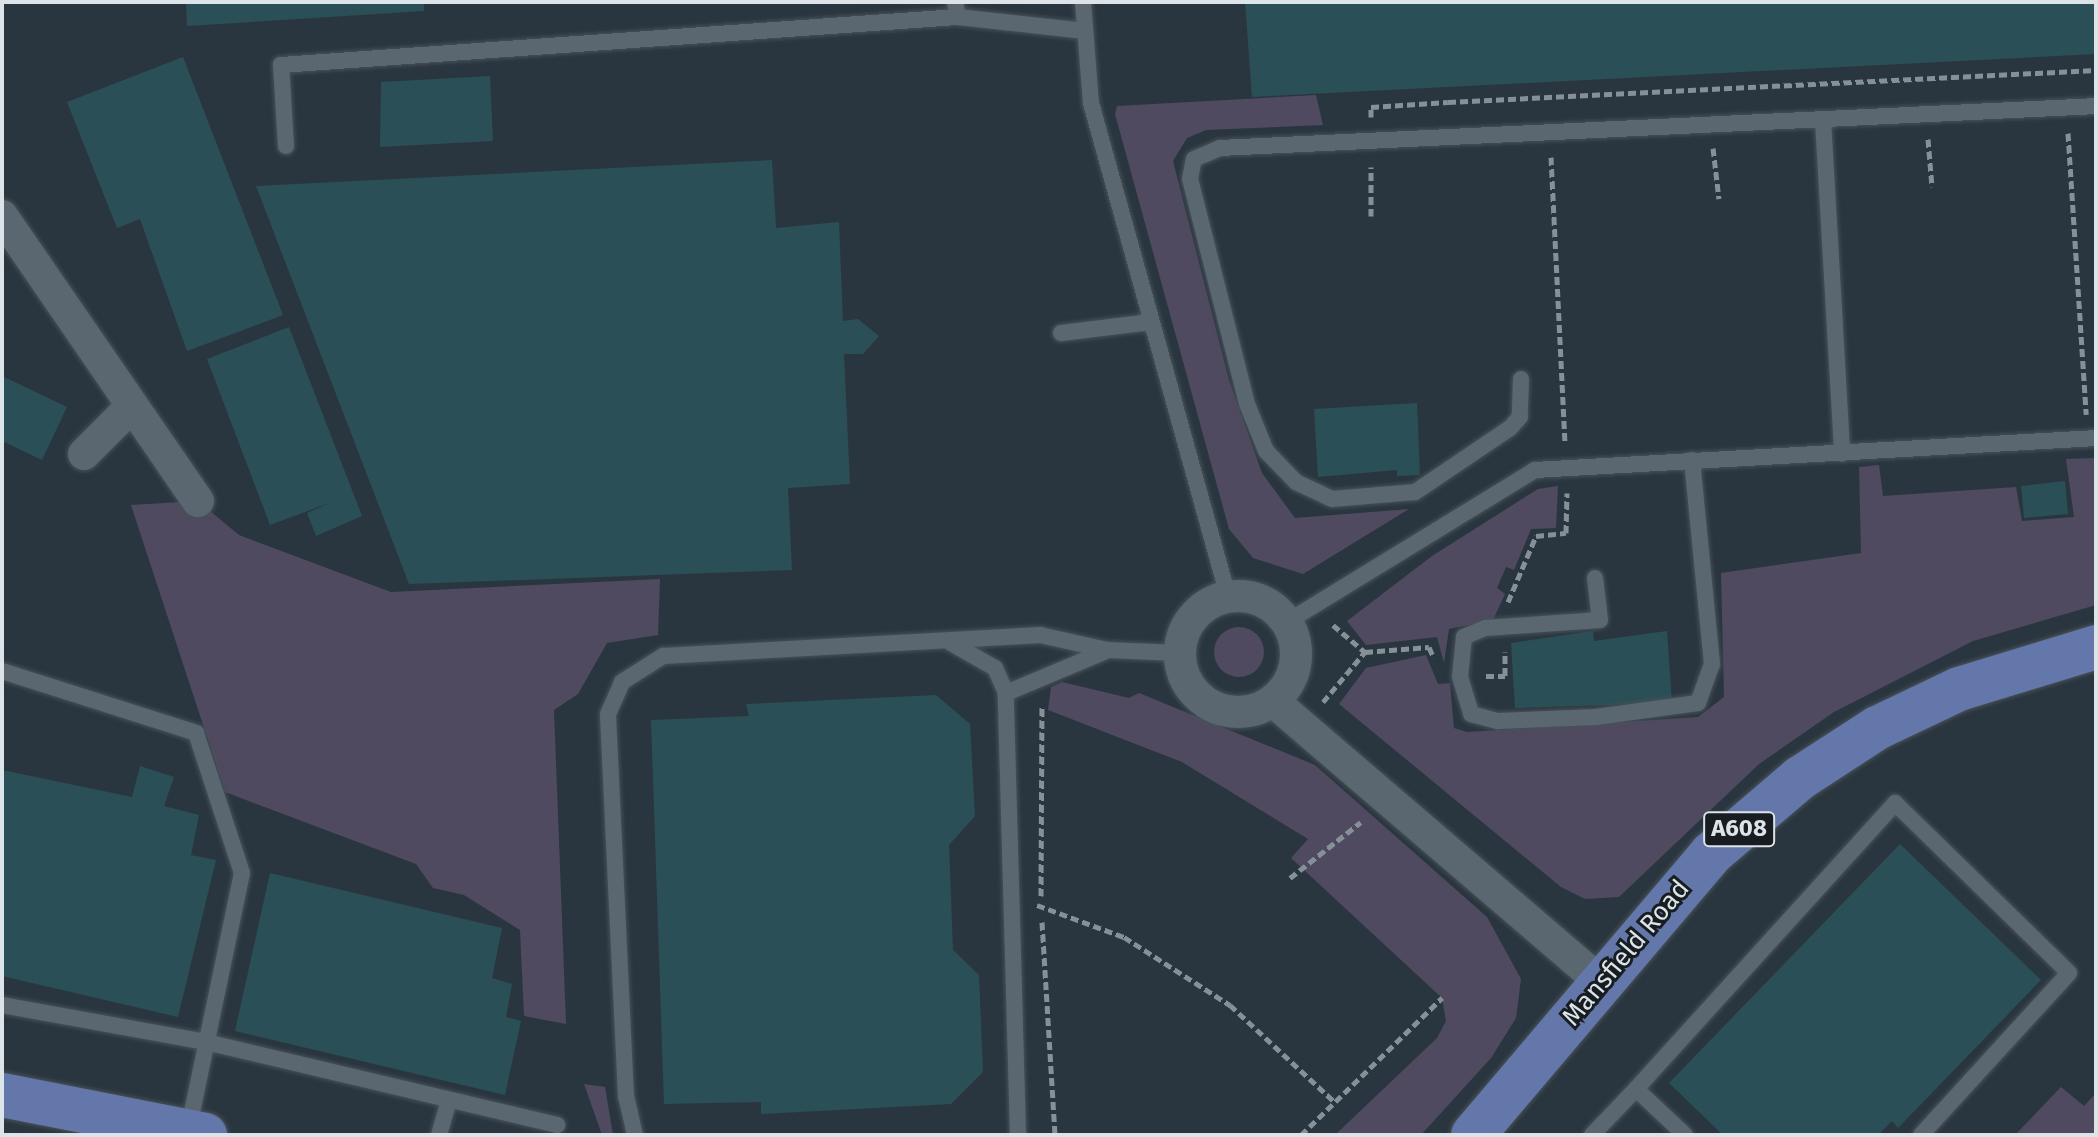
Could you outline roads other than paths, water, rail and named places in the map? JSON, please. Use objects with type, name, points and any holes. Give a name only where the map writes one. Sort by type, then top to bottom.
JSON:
[{"type":"main road","name":"Mansfield Road","points":[[1473,1135],[1711,854],[1800,778],[1877,728],[1959,689],[2096,647]]},
{"type":"main road","points":[[2,1095],[196,1133]]},
{"type":"street","points":[[2,216],[130,408],[198,501]]},
{"type":"street","points":[[84,454],[130,408]]},
{"type":"street","points":[[1228,596],[1255,598],[1300,614],[1294,673],[1273,701],[1248,711],[1220,710],[1190,688],[1179,653],[1193,616],[1228,596]]},
{"type":"street","points":[[1273,701],[1389,804],[1601,982]]},
{"type":"lane","points":[[1083,2],[1091,103],[1228,596]]},
{"type":"lane","points":[[286,146],[281,65],[957,10],[1085,31]]},
{"type":"lane","points":[[1521,379],[1520,417],[1415,492],[1332,499],[1296,482],[1266,451],[1246,387],[1190,179],[1199,155],[1549,133],[2096,106]]},
{"type":"lane","points":[[1823,120],[1842,453]]},
{"type":"lane","points":[[1061,333],[1151,322]]},
{"type":"lane","points":[[1300,614],[1516,480],[1566,465],[2092,438]]},
{"type":"lane","points":[[1595,578],[1600,620],[1485,628],[1464,637],[1460,677],[1471,714],[1498,721],[1596,717],[1698,703],[1712,664],[1692,460]]},
{"type":"lane","points":[[635,1135],[626,1097],[608,714],[622,682],[663,656],[1040,635],[1107,650],[1179,653]]},
{"type":"lane","points":[[942,641],[995,668],[1006,693],[1008,903],[1018,1135]]},
{"type":"lane","points":[[1006,693],[1042,673],[1107,650]]},
{"type":"lane","points":[[2,671],[196,733],[242,873],[206,1042],[196,1133]]},
{"type":"lane","points":[[1592,1135],[1895,803],[2069,973],[1921,1135]]},
{"type":"lane","points":[[2,1005],[206,1042],[557,1125]]},
{"type":"lane","points":[[1636,1089],[1685,1135]]},
{"type":"lane","points":[[439,1135],[449,1099]]}]
